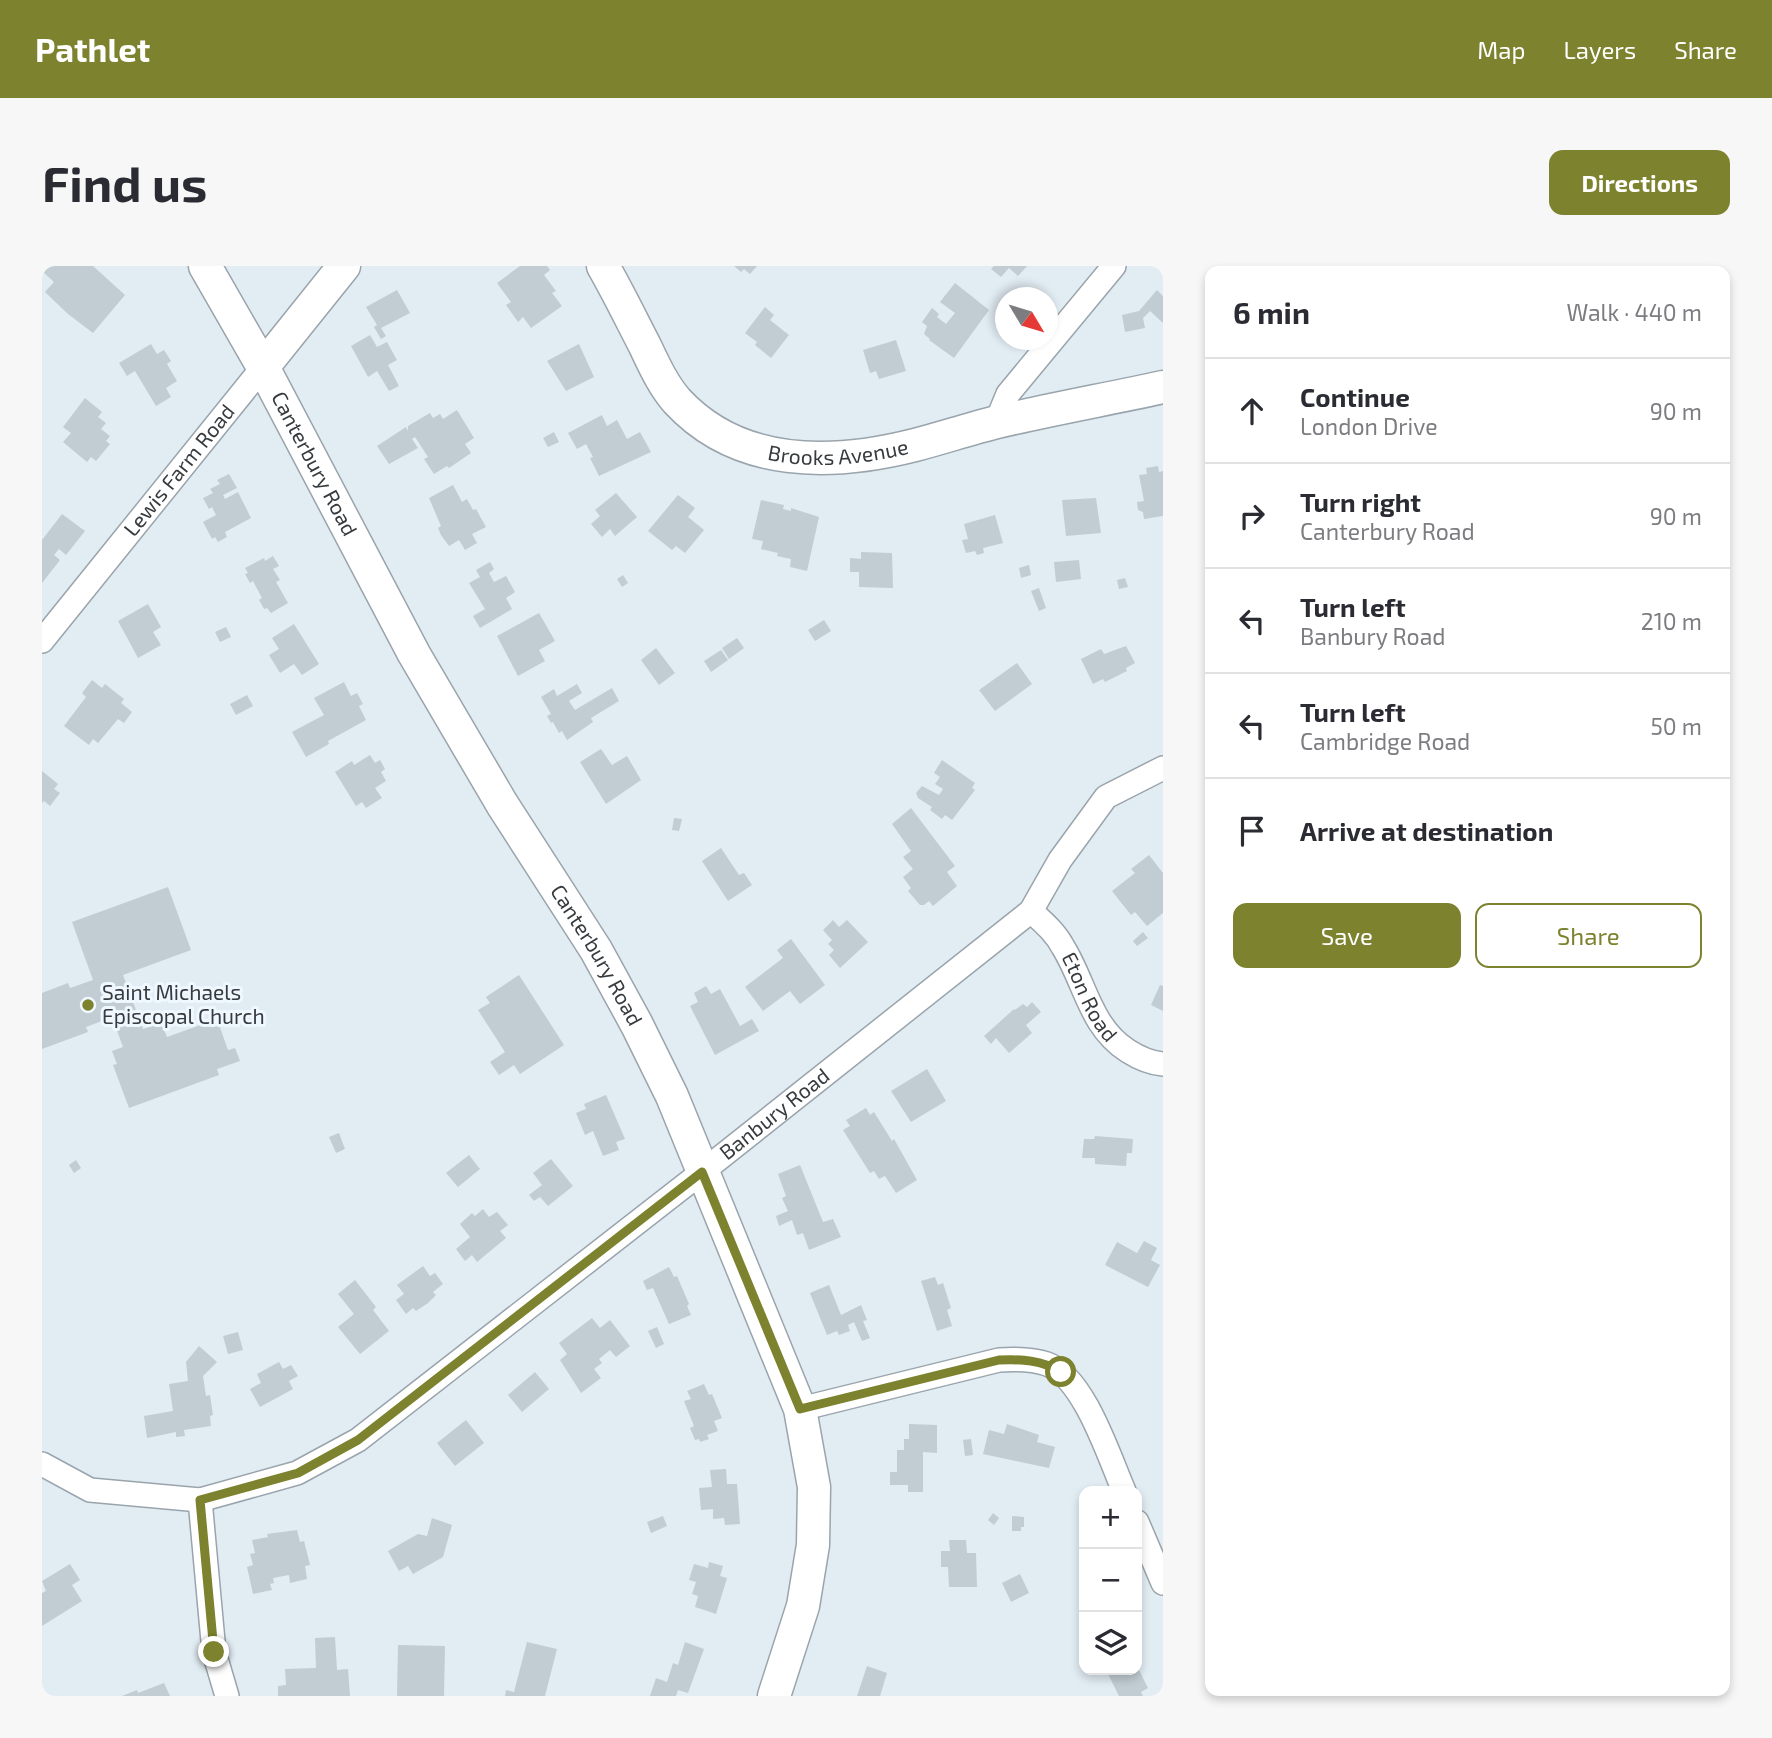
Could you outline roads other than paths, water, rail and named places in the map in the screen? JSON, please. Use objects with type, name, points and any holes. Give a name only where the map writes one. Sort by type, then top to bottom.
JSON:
[{"type":"street","name":"Canterbury Road","points":[[205,266],[263,367],[414,654],[502,803],[596,950],[637,1025],[672,1096],[800,1409],[814,1487],[813,1545],[803,1606],[774,1696]]},
{"type":"street","name":"Lewis Farm Road","points":[[42,641],[344,266]]},
{"type":"street","name":"Brooks Avenue","points":[[603,266],[675,399],[706,427],[738,445],[759,452],[783,456],[841,457],[913,446],[996,423],[1163,387]]},
{"type":"street","points":[[996,423],[1008,394],[1114,266]]},
{"type":"street","name":"Banbury Road","points":[[42,1464],[90,1490],[200,1500],[298,1473],[358,1440],[1031,911],[1060,860],[1106,797],[1163,768]]},
{"type":"street","name":"Eton Road","points":[[1031,911],[1052,930],[1064,948],[1086,998],[1109,1035],[1140,1058],[1163,1064]]},
{"type":"street","points":[[800,1409],[999,1360],[1016,1359],[1049,1365],[1068,1379],[1084,1400],[1122,1486]]},
{"type":"street","points":[[200,1500],[214,1652],[227,1696]]},
{"type":"street","points":[[1142,1533],[1163,1583]]},
{"type":"place","name":"Saint Michaels Episcopal Church","points":[[88,1005]]}]
